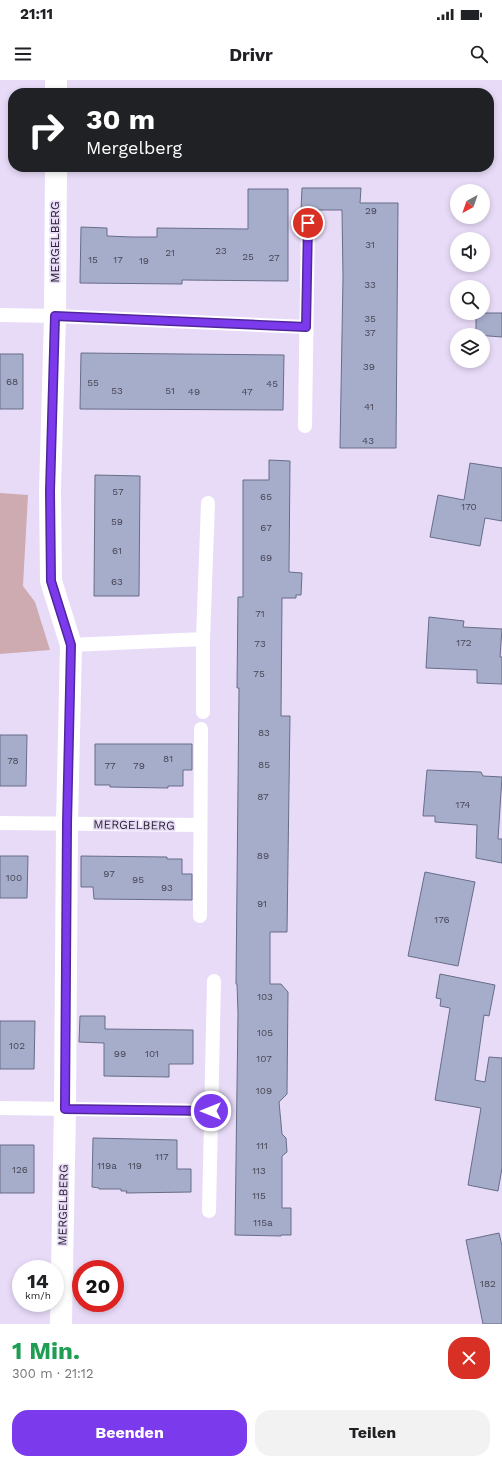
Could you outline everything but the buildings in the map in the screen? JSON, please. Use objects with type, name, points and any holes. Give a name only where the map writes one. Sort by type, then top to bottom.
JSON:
[{"type":"street","name":"MERGELBERG","points":[[56,172],[55,316],[50,491],[51,581],[71,645],[67,824],[65,1109],[61,1324]]},
{"type":"lane","points":[[305,426],[308,223]]},
{"type":"lane","points":[[0,316],[55,316],[306,327]]},
{"type":"lane","points":[[203,712],[203,639],[208,503]]},
{"type":"lane","points":[[71,645],[203,639]]},
{"type":"lane","points":[[200,916],[201,729]]},
{"type":"lane","name":"MERGELBERG","points":[[0,823],[200,826]]},
{"type":"lane","points":[[209,1211],[214,981]]},
{"type":"lane","points":[[0,1108],[211,1111]]},
{"type":"shaded area","points":[[0,493],[28,495],[23,586],[35,602],[50,650],[0,654]]},
{"type":"route","points":[[211,1111],[65,1109],[67,824],[71,645],[51,581],[50,491],[55,316],[306,327],[308,223]]}]
